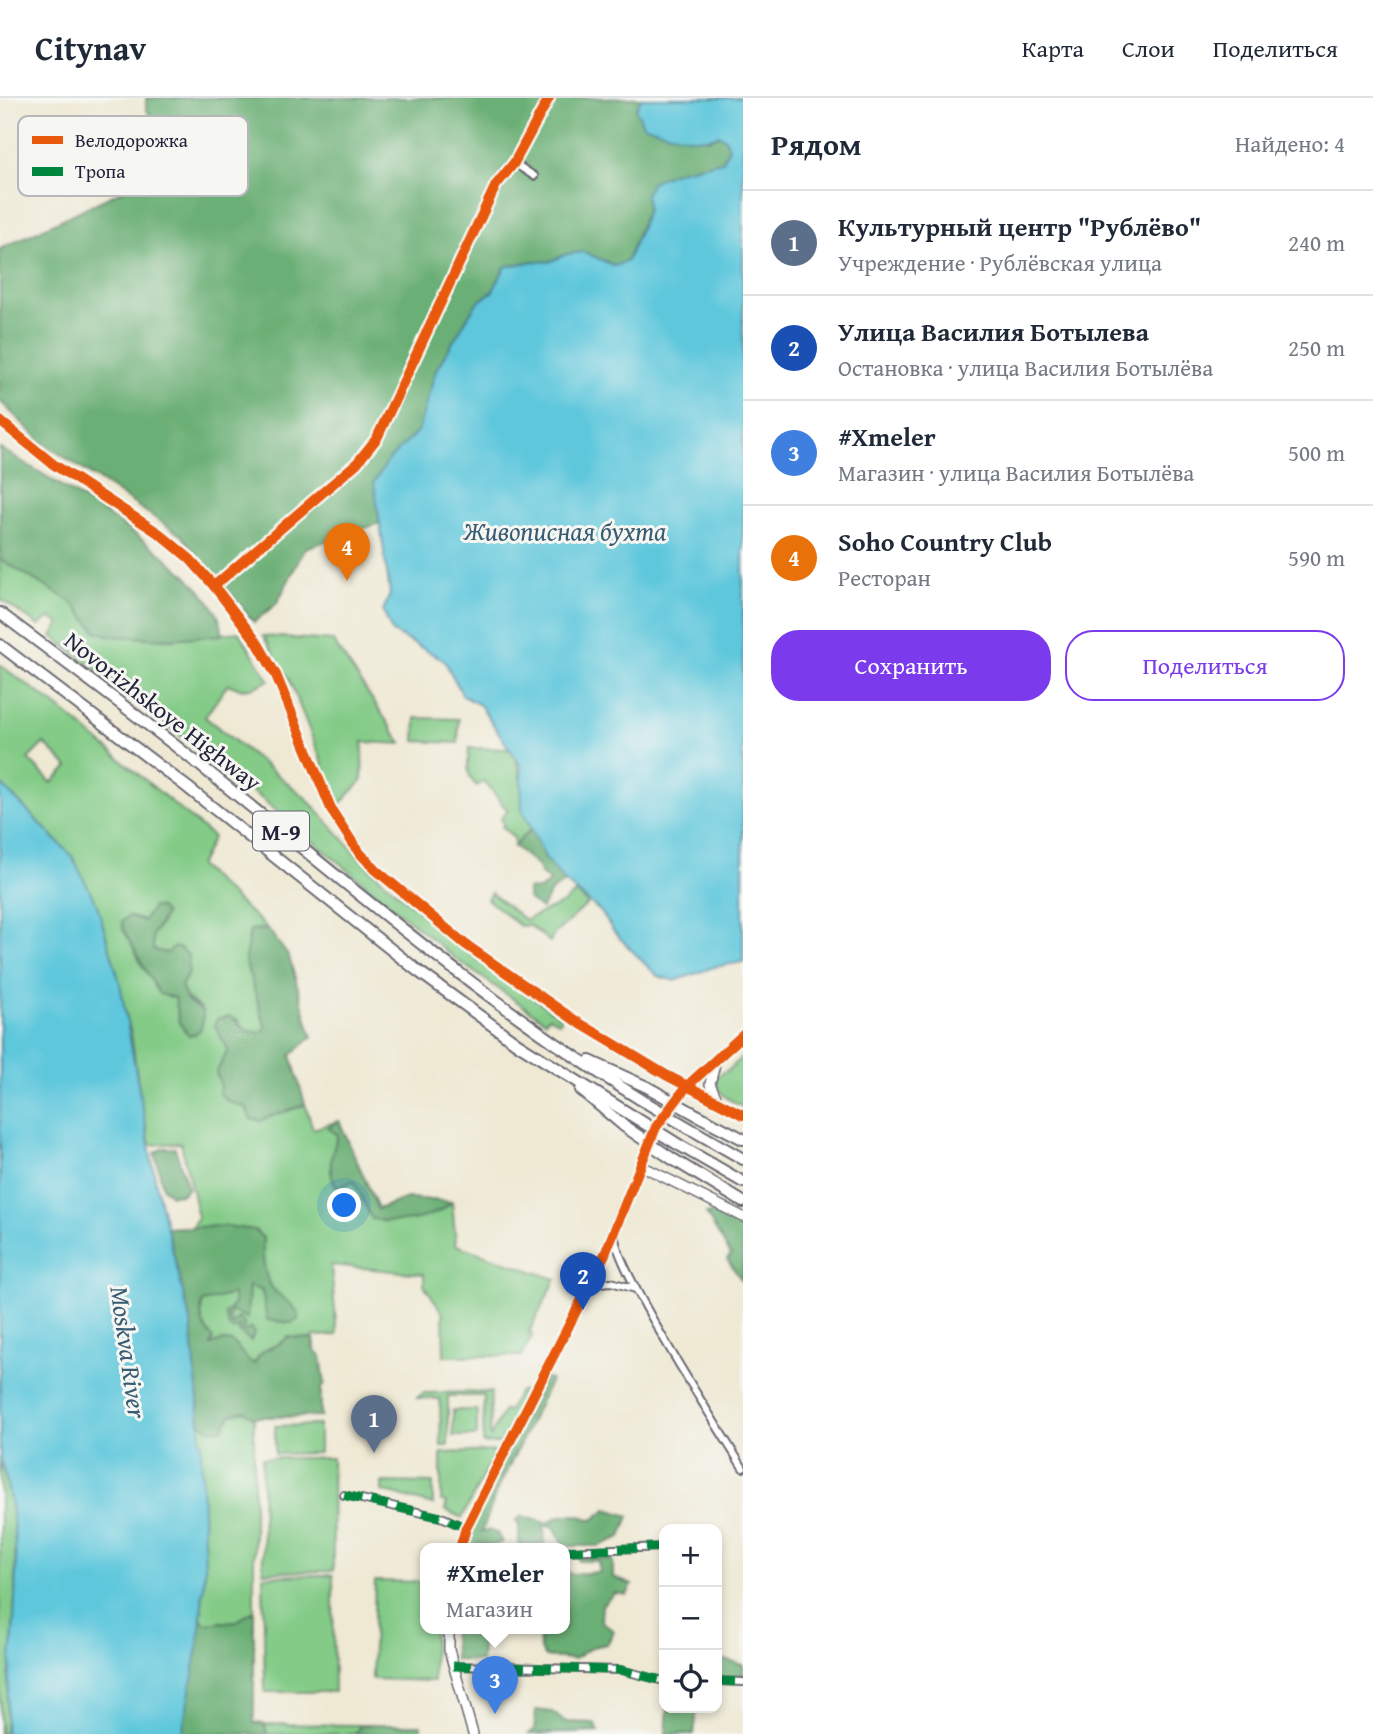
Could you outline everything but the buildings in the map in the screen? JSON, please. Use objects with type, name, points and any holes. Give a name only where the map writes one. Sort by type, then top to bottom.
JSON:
[{"type":"highway","name":"Novorizhskoye Highway","points":[[0,613],[203,768],[480,990],[607,1079],[743,1159]]},
{"type":"highway","name":"Novorizhskoye Highway","points":[[0,645],[187,787],[418,971],[552,1066],[743,1182]]},
{"type":"highway","points":[[562,1049],[647,1087],[743,1139]]},
{"type":"highway","points":[[552,1066],[624,1126],[742,1201]]},
{"type":"street","points":[[214,586],[357,463],[377,438],[496,185],[514,163],[549,98]]},
{"type":"street","points":[[514,163],[534,176]]},
{"type":"street","points":[[0,421],[53,464],[160,534],[190,559],[214,586],[257,642],[276,675],[332,811],[358,851],[376,870],[515,980],[576,1021],[687,1086],[743,1115]]},
{"type":"street","points":[[462,1543],[466,1528],[605,1254],[656,1127],[687,1086],[743,1035]]},
{"type":"street","points":[[719,1056],[712,1070],[710,1084],[720,1102]]},
{"type":"street","points":[[639,1165],[743,1217]]},
{"type":"street","points":[[615,1232],[614,1242],[621,1259],[743,1468]]},
{"type":"street","points":[[605,1254],[621,1259]]},
{"type":"street","points":[[590,1284],[611,1282],[638,1290]]},
{"type":"street","points":[[344,1495],[444,1518],[466,1528]]},
{"type":"street","points":[[570,1550],[659,1546]]},
{"type":"street","points":[[450,1634],[453,1666],[473,1734]]},
{"type":"street","points":[[453,1666],[621,1670],[659,1680]]},
{"type":"street","points":[[722,1682],[743,1682]]},
{"type":"green space","points":[[146,98],[641,98],[636,109],[643,125],[709,139],[719,135],[726,139],[729,148],[723,161],[696,167],[646,193],[647,209],[627,261],[615,266],[584,252],[567,254],[549,262],[534,261],[505,267],[493,291],[476,304],[436,370],[418,431],[388,461],[375,482],[380,523],[305,548],[277,603],[254,622],[182,536],[42,442],[0,401],[0,249],[111,196],[248,196],[248,116],[150,116],[146,108]]},
{"type":"green space","points":[[0,448],[92,505],[166,558],[196,586],[216,612],[222,635],[170,639],[112,636],[96,631],[73,603],[0,559]]},
{"type":"green space","points":[[0,559],[73,603],[96,631],[112,636],[170,639],[239,632],[269,680],[248,688],[228,684],[205,717],[306,798],[370,869],[474,957],[562,1018],[559,1022],[549,1017],[545,1021],[457,960],[262,799],[52,636],[59,624],[50,617],[39,626],[0,599]]},
{"type":"green space","points":[[263,636],[333,641],[402,744],[363,742],[362,781],[339,805],[289,679]]},
{"type":"green space","points":[[0,665],[57,706],[213,837],[199,866],[268,929],[250,930],[245,960],[266,1028],[260,1033],[246,1030],[237,1019],[215,1026],[228,1050],[220,1075],[227,1101],[247,1108],[250,1118],[260,1121],[305,1104],[313,1129],[339,1121],[378,1209],[408,1198],[452,1202],[456,1245],[556,1279],[529,1332],[533,1334],[522,1356],[444,1356],[443,1313],[424,1285],[424,1274],[331,1265],[337,1335],[314,1336],[321,1416],[254,1417],[254,1611],[237,1621],[205,1624],[201,1618],[205,1568],[191,1324],[167,1228],[191,1227],[198,1217],[181,1143],[150,1145],[131,1033],[97,905],[72,856],[0,783]],"holes":[[[44,743],[68,767],[52,783],[28,759]],[[128,916],[143,921],[162,922],[153,934],[153,950],[168,953],[189,972],[181,986],[182,994],[200,1008],[178,1006],[175,998],[154,987],[153,978],[142,965],[135,950]]]},
{"type":"green space","points":[[416,718],[459,719],[458,743],[415,741]]},
{"type":"green space","points":[[469,748],[511,749],[516,759],[526,818],[531,829],[514,846],[514,838],[502,826],[504,823],[501,819],[508,810],[484,781],[477,786],[471,778],[468,768]]},
{"type":"green space","points":[[531,829],[546,859],[565,882],[551,892],[541,909],[528,899],[528,889],[540,890],[550,881],[541,874],[537,865],[514,846]]},
{"type":"green space","points":[[576,892],[588,904],[554,934],[550,942],[529,925],[520,926],[487,899],[491,893],[525,920],[564,903]]},
{"type":"green space","points":[[153,907],[160,908],[165,914],[153,934],[153,950],[168,953],[174,947],[188,955],[189,972],[181,986],[187,1000],[203,1012],[201,1028],[189,1036],[179,1022],[175,998],[159,994],[123,929],[122,921],[128,916],[143,921]]},
{"type":"green space","points":[[268,929],[289,957],[312,1037],[291,1055],[305,1104],[261,1121],[250,1119],[247,1108],[227,1101],[219,1093],[220,1083],[216,1073],[228,1050],[215,1026],[217,1019],[230,1016],[246,1030],[260,1033],[266,1028],[245,960],[250,930]]},
{"type":"green space","points":[[743,1056],[743,1107],[721,1092],[715,1077],[730,1069]]},
{"type":"green space","points":[[339,1121],[378,1209],[408,1198],[452,1202],[425,1217],[404,1221],[372,1219],[353,1181],[338,1188],[334,1182],[332,1155],[338,1135],[328,1128]]},
{"type":"green space","points":[[164,1148],[175,1148],[188,1188],[182,1194],[171,1195],[163,1188],[155,1153]]},
{"type":"green space","points":[[716,1212],[743,1223],[743,1282],[727,1259],[731,1255],[706,1214]]},
{"type":"green space","points":[[226,1226],[255,1230],[263,1238],[263,1260],[268,1281],[275,1291],[295,1308],[299,1319],[292,1323],[267,1320],[262,1291],[249,1286],[247,1318],[231,1311],[229,1317],[232,1325],[238,1318],[245,1324],[242,1330],[251,1328],[254,1333],[251,1341],[239,1332],[239,1326],[234,1330],[229,1328],[225,1314],[234,1304],[233,1294],[203,1302],[202,1317],[213,1339],[211,1345],[232,1342],[254,1364],[262,1353],[288,1337],[313,1339],[313,1349],[321,1356],[325,1384],[321,1388],[321,1416],[253,1417],[245,1411],[232,1414],[222,1429],[210,1430],[200,1423],[191,1324],[167,1228]]},
{"type":"green space","points":[[545,1378],[551,1380],[496,1493],[482,1532],[490,1530],[497,1533],[502,1542],[465,1543],[466,1535]]},
{"type":"green space","points":[[491,1392],[490,1438],[504,1410],[508,1411],[519,1392],[526,1394],[501,1443],[483,1444],[484,1396],[448,1396],[448,1446],[441,1446],[440,1399],[417,1398],[423,1393]]},
{"type":"green space","points":[[453,1410],[477,1410],[477,1436],[453,1436]]},
{"type":"green space","points":[[319,1425],[319,1453],[275,1454],[275,1426]]},
{"type":"green space","points":[[496,1451],[462,1518],[445,1510],[447,1502],[441,1501],[441,1453]]},
{"type":"green space","points":[[262,1458],[332,1458],[333,1571],[263,1572]]},
{"type":"green space","points":[[0,1459],[9,1492],[16,1561],[5,1734],[0,1734]]},
{"type":"green space","points":[[382,1482],[433,1483],[433,1505],[382,1491]]},
{"type":"green space","points":[[607,1509],[629,1516],[621,1537],[599,1546],[570,1546],[570,1543],[563,1543],[553,1526],[544,1526],[545,1543],[519,1543],[519,1526],[516,1521],[521,1516],[548,1523],[570,1515],[593,1520]]},
{"type":"green space","points":[[578,1556],[613,1560],[613,1577],[632,1585],[627,1595],[615,1593],[602,1605],[601,1621],[614,1631],[607,1644],[592,1647],[574,1659],[545,1657],[540,1650],[539,1634],[570,1634],[570,1573],[600,1572],[598,1561],[579,1561]]},
{"type":"green space","points":[[333,1575],[334,1692],[265,1692],[263,1576]]},
{"type":"green space","points":[[375,1581],[420,1582],[420,1634],[434,1634],[433,1681],[372,1679]]},
{"type":"green space","points":[[254,1611],[254,1723],[264,1724],[267,1734],[182,1734],[201,1618],[205,1624],[237,1621]]},
{"type":"green space","points":[[453,1634],[483,1634],[481,1661],[455,1660]]},
{"type":"green space","points":[[722,1659],[743,1665],[743,1678],[722,1678]]},
{"type":"green space","points":[[536,1710],[552,1712],[566,1722],[594,1723],[599,1732],[529,1734],[534,1730]]},
{"type":"green space","points":[[668,1713],[696,1713],[694,1734],[666,1734]]},
{"type":"green space","points":[[265,1724],[361,1725],[355,1734],[267,1734]]},
{"type":"green space","points":[[361,1725],[421,1725],[421,1734],[355,1734]]},
{"type":"water","name":"Живописная бухта","points":[[641,98],[743,98],[743,962],[714,967],[675,981],[658,976],[646,965],[614,932],[601,912],[565,882],[546,859],[522,810],[521,766],[480,705],[463,696],[444,660],[392,632],[383,611],[390,594],[374,482],[388,461],[418,431],[436,370],[476,304],[493,291],[505,267],[534,261],[549,262],[567,254],[584,252],[615,266],[627,261],[647,209],[646,193],[653,181],[678,171],[723,161],[729,148],[726,139],[719,135],[691,138],[643,125],[636,109]]},
{"type":"water","name":"Moskva River","points":[[0,783],[72,856],[97,905],[120,983],[157,1189],[191,1324],[200,1423],[205,1568],[199,1641],[182,1734],[5,1734],[16,1561],[9,1492],[0,1459]]},
{"type":"marked path","points":[[344,1495],[444,1518],[466,1528]]},
{"type":"marked path","points":[[570,1551],[659,1547]]},
{"type":"marked path","points":[[453,1666],[621,1670],[659,1680]]},
{"type":"marked path","points":[[722,1681],[743,1682]]},
{"type":"cycle path","points":[[214,586],[357,463],[377,438],[496,185],[514,163],[549,98]]},
{"type":"cycle path","points":[[0,421],[53,464],[160,534],[190,559],[214,586],[257,642],[276,675],[332,811],[358,851],[376,870],[465,944],[576,1021],[666,1075],[743,1115]]},
{"type":"cycle path","points":[[462,1543],[466,1528],[605,1254],[656,1127],[687,1086],[743,1035]]},
{"type":"place","name":"Soho Country Club","points":[[347,581]]},
{"type":"place","name":"Улица Василия Ботылева","points":[[583,1310]]},
{"type":"place","name":"Культурный центр \"Рублёво\"","points":[[374,1453]]},
{"type":"place","name":"#Xmeler","points":[[495,1714]]}]
